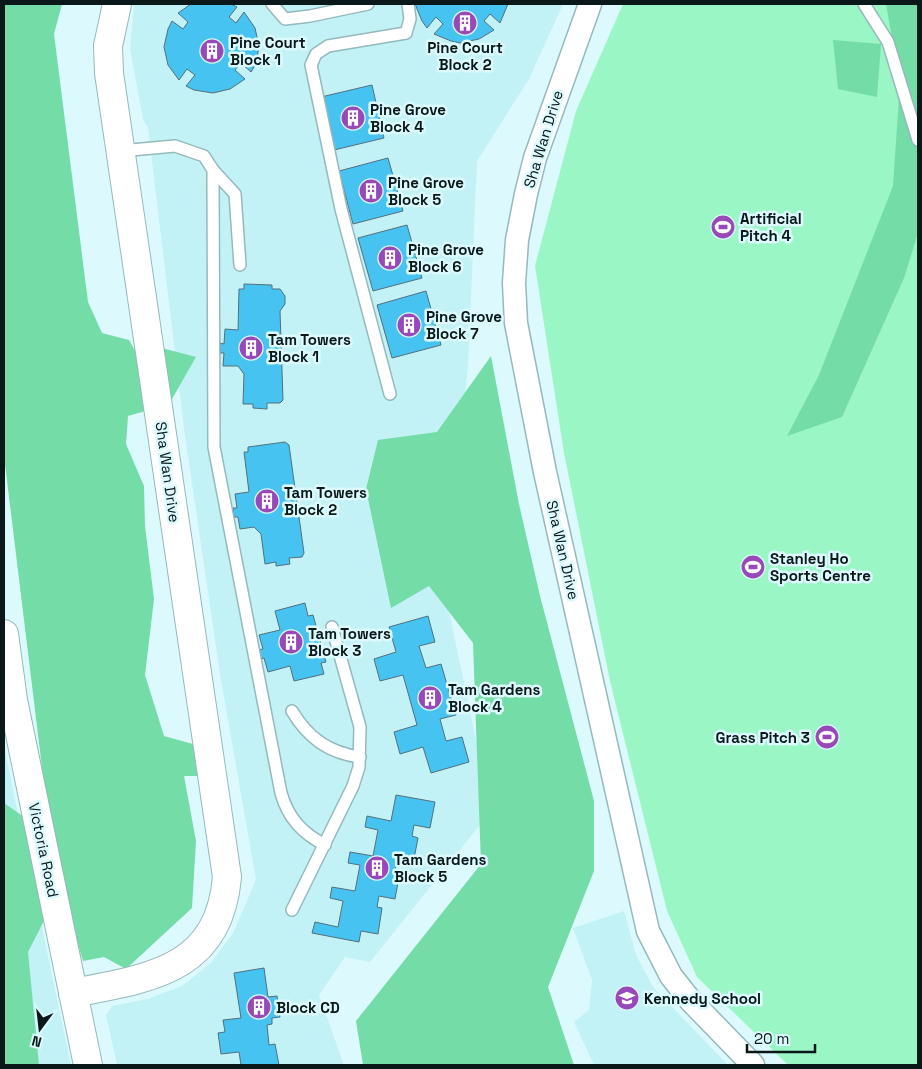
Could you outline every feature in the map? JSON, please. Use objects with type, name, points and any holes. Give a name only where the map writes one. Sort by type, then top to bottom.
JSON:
[{"type":"street","name":"Sha Wan Drive","points":[[73,993],[156,975],[189,957],[214,926],[223,901],[227,877],[109,73],[108,46],[117,4]]},
{"type":"street","name":"Sha Wan Drive","points":[[590,4],[543,134],[526,194],[517,240],[514,283],[516,323],[547,482],[648,931],[671,976],[690,1000],[753,1065]]},
{"type":"street","name":"Victoria Road","points":[[4,634],[13,700],[88,1065]]},
{"type":"lane","points":[[272,4],[285,19],[368,4]]},
{"type":"lane","points":[[390,394],[341,209],[310,65],[316,54],[328,46],[406,33],[410,20],[408,4]]},
{"type":"lane","points":[[864,4],[888,42],[918,140]]},
{"type":"lane","points":[[120,151],[175,146],[204,156],[235,194],[240,265]]},
{"type":"lane","points":[[214,170],[214,448],[281,793],[289,815],[296,824],[314,839],[325,845]]},
{"type":"lane","points":[[292,910],[353,786],[360,756],[360,727],[332,627]]},
{"type":"lane","points":[[292,711],[308,734],[320,743],[346,755],[360,756]]},
{"type":"shaded area","points":[[134,4],[563,4],[529,79],[477,161],[468,365],[446,597],[491,811],[370,962],[345,957],[319,995],[344,1065],[117,1065],[106,1015],[112,1006],[147,999],[182,986],[211,963],[233,933],[256,880],[220,674],[185,436],[148,128],[143,119],[130,49]]},
{"type":"shaded area","points":[[4,747],[71,1065],[4,1065]]},
{"type":"shaded area","name":"Kennedy School","points":[[624,911],[636,955],[653,987],[728,1065],[594,1065],[574,1022],[589,1010],[592,980],[573,928]]},
{"type":"green space","points":[[4,4],[62,4],[54,34],[88,302],[102,333],[129,340],[143,365],[149,410],[128,416],[126,444],[144,486],[145,526],[154,599],[145,675],[164,736],[218,751],[222,776],[184,776],[196,841],[192,908],[126,969],[104,957],[83,961],[60,885],[45,792],[4,456]]},
{"type":"green space","name":"Stanley Ho Sports Centre","points":[[623,4],[918,4],[918,1065],[788,1065],[697,977],[667,911],[610,681],[564,453],[535,266],[576,111]]},
{"type":"green space","points":[[886,4],[918,4],[918,233],[904,278],[842,417],[787,436],[819,375],[893,186],[900,83]]},
{"type":"green space","points":[[833,40],[881,44],[877,97],[838,89]]},
{"type":"green space","points":[[162,348],[196,357],[168,406]]},
{"type":"green space","points":[[491,356],[519,504],[540,596],[594,801],[594,871],[548,987],[574,1065],[363,1065],[356,1021],[481,864],[473,643],[429,586],[391,608],[366,489],[378,440],[437,432]]},
{"type":"green space","points":[[4,803],[24,817],[47,915],[28,952],[39,1065],[4,1065]]},
{"type":"building","name":"Pine Court Block 1","points":[[191,4],[231,4],[237,7],[229,17],[236,23],[244,12],[255,28],[259,46],[256,64],[251,72],[241,63],[235,70],[245,79],[230,89],[213,93],[194,90],[186,86],[195,75],[187,69],[179,80],[168,65],[164,47],[168,29],[172,21],[183,29],[188,22],[178,13]]},
{"type":"building","name":"Pine Court Block 2","points":[[415,4],[508,4],[500,23],[490,14],[484,21],[494,30],[479,39],[460,43],[434,34],[443,24],[436,17],[427,28]]},
{"type":"building","name":"Pine Grove Block 4","points":[[372,85],[384,138],[334,150],[321,97]]},
{"type":"building","name":"Pine Grove Block 5","points":[[388,158],[403,211],[353,224],[339,171]]},
{"type":"building","name":"Pine Grove Block 6","points":[[407,225],[422,278],[373,291],[358,238]]},
{"type":"building","name":"Tam Towers Block 1","points":[[244,284],[272,285],[272,289],[280,289],[285,296],[285,304],[280,311],[283,400],[280,403],[267,403],[267,409],[253,408],[253,404],[243,404],[244,374],[238,366],[223,366],[224,353],[220,353],[220,343],[224,344],[225,329],[238,330],[239,289],[244,289]]},
{"type":"building","name":"Pine Grove Block 7","points":[[426,291],[441,345],[392,358],[377,305]]},
{"type":"building","name":"Tam Towers Block 2","points":[[285,442],[289,445],[304,553],[302,557],[289,558],[290,564],[276,566],[276,562],[265,564],[261,534],[254,527],[240,529],[238,517],[234,517],[233,508],[237,508],[235,494],[249,492],[244,452],[248,452],[248,447]]},
{"type":"building","name":"Tam Towers Block 3","points":[[305,603],[308,616],[313,615],[326,662],[321,663],[324,674],[294,681],[290,666],[268,672],[264,658],[257,660],[255,651],[263,649],[259,635],[280,630],[275,611]]},
{"type":"building","name":"Tam Gardens Block 4","points":[[428,616],[435,642],[419,646],[426,668],[441,664],[456,715],[440,719],[446,741],[462,737],[469,762],[431,773],[423,747],[400,754],[394,732],[417,725],[403,675],[380,681],[374,659],[396,652],[389,627]]},
{"type":"building","name":"Tam Gardens Block 5","points":[[396,795],[435,802],[430,828],[414,825],[412,836],[418,838],[413,864],[397,860],[395,872],[400,872],[395,899],[379,896],[377,907],[382,908],[378,934],[361,931],[359,942],[312,933],[315,922],[338,927],[343,901],[330,898],[332,887],[355,891],[360,865],[348,863],[350,852],[373,856],[378,830],[365,827],[367,816],[391,821]]},
{"type":"building","name":"Block CD","points":[[264,968],[268,997],[277,996],[280,1017],[272,1018],[272,1024],[267,1025],[269,1045],[275,1044],[279,1065],[241,1065],[239,1052],[221,1054],[218,1033],[225,1032],[223,1020],[241,1018],[234,973]]},
{"type":"place","name":"Pine Court Block 2","points":[[465,23]]},
{"type":"place","name":"Pine Court Block 1","points":[[212,51]]},
{"type":"place","name":"Pine Grove Block 4","points":[[353,118]]},
{"type":"place","name":"Pine Grove Block 5","points":[[371,191]]},
{"type":"place","name":"Artificial Pitch 4","points":[[723,227]]},
{"type":"place","name":"Pine Grove Block 6","points":[[390,258]]},
{"type":"place","name":"Pine Grove Block 7","points":[[409,325]]},
{"type":"place","name":"Tam Towers Block 1","points":[[251,348]]},
{"type":"place","name":"Tam Towers Block 2","points":[[267,501]]},
{"type":"place","name":"Stanley Ho Sports Centre","points":[[753,567]]},
{"type":"place","name":"Tam Towers Block 3","points":[[291,642]]},
{"type":"place","name":"Tam Gardens Block 4","points":[[430,698]]},
{"type":"place","name":"Grass Pitch 3","points":[[827,737]]},
{"type":"place","name":"Tam Gardens Block 5","points":[[377,868]]},
{"type":"place","name":"Kennedy School","points":[[627,998]]},
{"type":"place","name":"Block CD","points":[[259,1007]]}]
